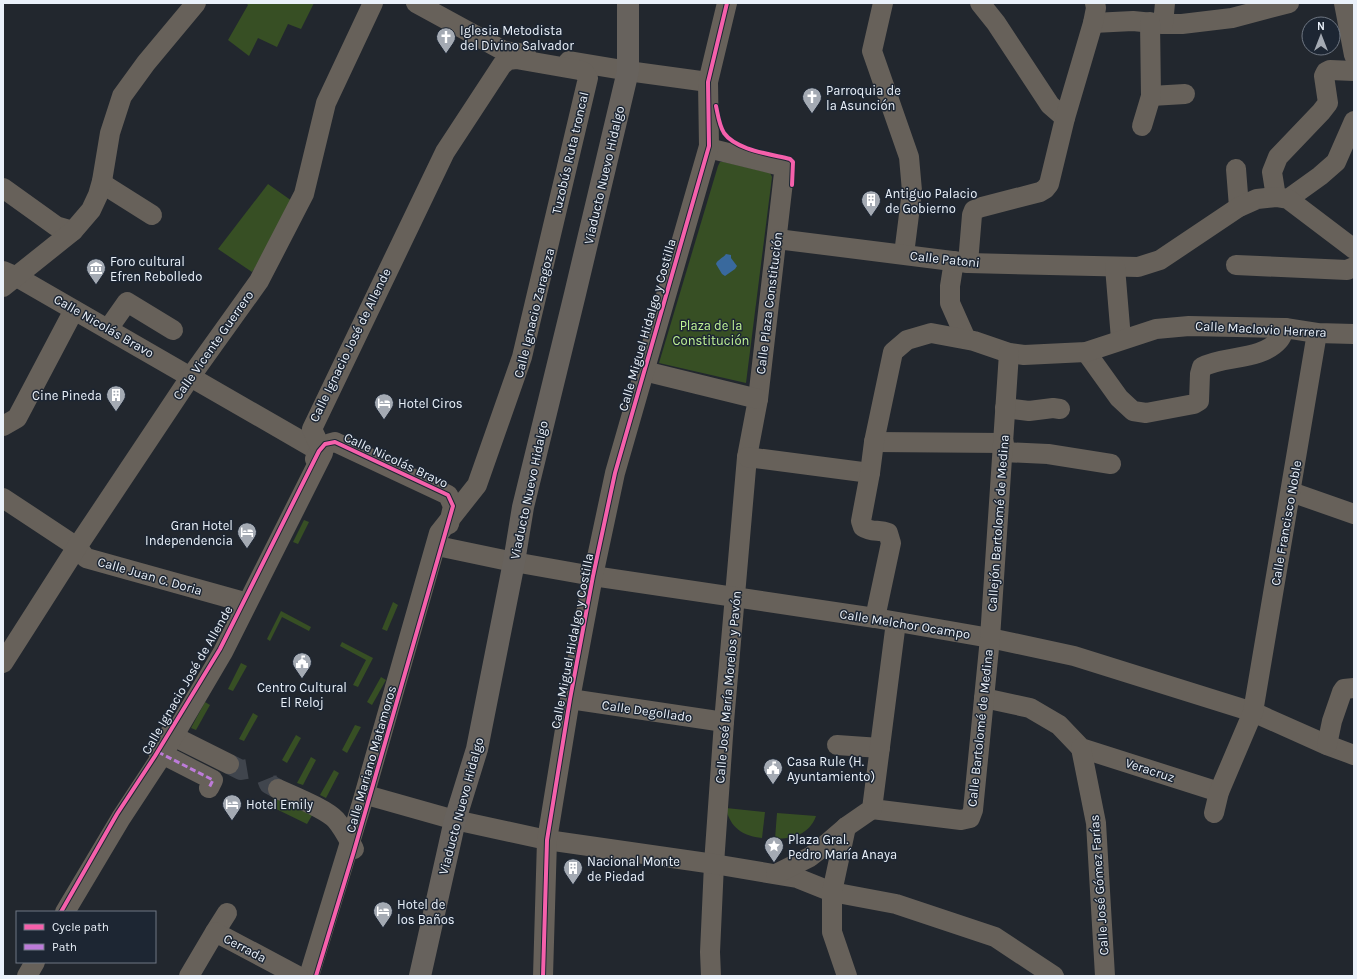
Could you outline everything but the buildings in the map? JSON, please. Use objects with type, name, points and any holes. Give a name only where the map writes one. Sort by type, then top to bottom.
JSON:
[{"type":"main road","name":"Viaducto Nuevo Hidalgo","points":[[420,976],[455,820],[477,749],[514,562],[523,507],[576,294],[628,71],[628,3]]},
{"type":"street","points":[[8,278],[73,231],[91,210],[98,195],[102,181],[110,133],[122,96],[146,63],[196,3]]},
{"type":"street","name":"Calle Vicente Guerrero","points":[[3,663],[77,547],[191,376],[259,281],[304,194],[326,103],[373,3]]},
{"type":"street","points":[[416,3],[504,51],[708,82]]},
{"type":"street","name":"Calle Miguel Hidalgo y Costilla","points":[[543,976],[547,840],[570,699],[593,576],[615,473],[709,146],[708,82],[727,3]]},
{"type":"street","points":[[883,3],[872,52],[909,157],[912,191],[904,254]]},
{"type":"street","points":[[980,3],[996,23],[1050,104],[1065,118]]},
{"type":"street","points":[[966,339],[950,303],[950,286],[961,262],[974,210],[1046,190],[1049,184],[1065,118],[1096,8],[1096,3]]},
{"type":"street","points":[[1145,18],[1165,3]]},
{"type":"street","points":[[1092,23],[1145,18],[1182,24],[1231,11],[1289,3]]},
{"type":"street","points":[[1344,3],[1354,55]]},
{"type":"street","points":[[1142,126],[1151,96],[1145,18]]},
{"type":"street","name":"Calle Ignacio José de Allende","points":[[62,911],[117,814],[160,753],[220,649],[320,450],[310,430],[441,152],[504,51]]},
{"type":"street","name":"Tuzobús Ruta troncal","points":[[309,976],[352,846],[439,533],[446,534],[477,485],[522,357],[588,78],[584,72],[516,59],[508,60],[502,65],[445,152],[312,429],[320,450]]},
{"type":"street","name":"Calle Ignacio Zaragoza","points":[[446,534],[480,492],[524,360],[594,65]]},
{"type":"street","points":[[1354,71],[1330,70],[1326,72],[1324,76],[1328,103],[1278,157],[1272,172],[1282,198],[1354,248]]},
{"type":"street","points":[[1151,96],[1185,94]]},
{"type":"street","points":[[1282,198],[1320,176],[1336,162],[1354,120]]},
{"type":"street","name":"Calle Plaza Constitución","points":[[709,146],[712,149],[777,165],[782,167],[784,173],[758,399]]},
{"type":"street","points":[[1236,170],[1239,206]]},
{"type":"street","points":[[102,181],[106,186],[152,215]]},
{"type":"street","points":[[3,188],[56,226],[73,231]]},
{"type":"street","name":"Calle Patoni","points":[[777,239],[961,262],[1138,267],[1160,260],[1239,206],[1257,199],[1282,198]]},
{"type":"street","points":[[1236,265],[1346,270],[1354,267]]},
{"type":"street","points":[[1115,267],[1121,339]]},
{"type":"street","name":"Calle Nicolás Bravo","points":[[8,278],[74,310],[320,450],[325,444],[334,442],[448,495],[453,506],[446,534]]},
{"type":"street","points":[[108,329],[127,302],[173,330]]},
{"type":"street","points":[[3,426],[17,418],[74,310]]},
{"type":"street","name":"Calle Maclovio Herrera","points":[[874,618],[891,543],[888,533],[881,530],[869,531],[863,527],[861,521],[874,442],[893,352],[908,340],[931,333],[966,339],[1009,354],[1024,355],[1086,352],[1121,339],[1156,329],[1189,326],[1285,328],[1317,333],[1354,334]]},
{"type":"street","points":[[1086,352],[1119,398],[1133,411],[1146,413],[1194,404],[1199,401],[1200,374],[1202,367],[1208,364],[1248,356],[1269,348],[1280,339],[1285,328]]},
{"type":"street","name":"Calle Francisco Noble","points":[[1214,813],[1219,792],[1253,712],[1317,333]]},
{"type":"street","name":"Callejón Bartolomé de Medina","points":[[990,638],[1004,447],[1009,354]]},
{"type":"street","points":[[644,371],[758,399]]},
{"type":"street","name":"Calle José María Morelos y Pavón","points":[[711,976],[710,952],[714,864],[724,722],[748,457],[758,399]]},
{"type":"street","points":[[1005,408],[1029,411],[1053,408],[1060,409]]},
{"type":"street","points":[[874,442],[1004,447],[1111,464]]},
{"type":"street","points":[[229,764],[171,735],[223,652],[323,453],[320,450]]},
{"type":"street","points":[[748,457],[870,473]]},
{"type":"street","points":[[1291,492],[1354,514]]},
{"type":"street","name":"Calle Juan C. Doria","points":[[3,498],[77,547],[86,558],[244,602]]},
{"type":"street","name":"Calle Melchor Ocampo","points":[[446,534],[514,562],[593,576],[874,618],[990,638],[1074,656],[1253,712],[1327,745],[1354,755]]},
{"type":"street","name":"Calle Mariano Matamoros","points":[[316,976],[352,846],[370,796],[446,534]]},
{"type":"street","points":[[776,874],[810,857],[846,827],[872,809],[896,622]]},
{"type":"street","name":"Calle Bartolomé de Medina","points":[[872,809],[961,820],[970,818],[973,810],[990,638]]},
{"type":"street","points":[[1327,745],[1332,721],[1342,692],[1344,689],[1354,688]]},
{"type":"street","points":[[984,698],[1030,708],[1059,725],[1081,748]]},
{"type":"street","name":"Calle Degollado","points":[[570,699],[724,722]]},
{"type":"street","points":[[837,745],[880,748]]},
{"type":"street","name":"Veracruz","points":[[1081,748],[1219,792]]},
{"type":"street","name":"Calle José Gómez Farías","points":[[1081,748],[1096,823],[1105,976]]},
{"type":"street","points":[[66,911],[160,753],[213,780],[209,788]]},
{"type":"street","points":[[278,789],[328,813],[336,820],[352,846]]},
{"type":"street","points":[[370,796],[455,820],[547,840],[776,874],[797,878],[832,892],[896,904],[995,937],[1054,976]]},
{"type":"street","points":[[846,827],[832,892],[832,932],[847,976]]},
{"type":"street","points":[[215,932],[227,913]]},
{"type":"street","name":"Cerrada","points":[[189,976],[215,932],[298,976]]},
{"type":"street","points":[[24,976],[31,963]]},
{"type":"street","points":[[27,976],[34,963]]},
{"type":"green space","points":[[246,3],[314,3],[301,29],[288,24],[277,47],[258,38],[249,56],[228,40],[248,5]]},
{"type":"green space","name":"Plaza de la Constitución","points":[[720,162],[770,173],[772,177],[746,383],[659,363]]},
{"type":"green space","points":[[268,184],[292,201],[274,239],[252,272],[218,249]]},
{"type":"green space","points":[[304,520],[309,522],[298,544],[293,542]]},
{"type":"green space","points":[[393,602],[398,605],[387,631],[382,629]]},
{"type":"green space","points":[[281,611],[311,627],[309,631],[282,617],[270,641],[267,639]]},
{"type":"green space","points":[[342,642],[373,658],[358,687],[353,685],[366,660],[340,646]]},
{"type":"green space","points":[[241,663],[247,666],[233,691],[228,689]]},
{"type":"green space","points":[[381,677],[386,680],[372,705],[367,702]]},
{"type":"green space","points":[[205,702],[210,705],[196,730],[191,728]]},
{"type":"green space","points":[[253,713],[258,716],[244,741],[239,739]]},
{"type":"green space","points":[[355,725],[361,727],[347,753],[342,750]]},
{"type":"green space","points":[[296,735],[301,738],[287,763],[282,760]]},
{"type":"green space","points":[[311,757],[316,760],[303,785],[297,783]]},
{"type":"green space","points":[[334,770],[339,773],[326,798],[320,795]]},
{"type":"green space","points":[[276,793],[314,812],[307,824],[270,806]]},
{"type":"green space","points":[[726,808],[765,812],[762,838],[743,833],[738,830],[731,821]]},
{"type":"green space","points":[[777,813],[816,816],[809,827],[800,834],[788,838],[775,839]]},
{"type":"water","points":[[726,254],[731,255],[731,258],[737,266],[725,276],[716,264]]},
{"type":"tunnel","points":[[229,764],[241,770],[247,769]]},
{"type":"tunnel","points":[[267,779],[269,784],[278,789]]},
{"type":"marked path","points":[[158,752],[213,780],[209,788]]},
{"type":"cycle path","points":[[543,976],[547,840],[570,699],[593,576],[615,473],[709,146],[708,82],[727,3]]},
{"type":"cycle path","points":[[716,106],[721,127],[729,139],[745,147],[790,159],[793,162],[792,185]]},
{"type":"cycle path","points":[[62,911],[117,814],[155,756],[220,649],[319,451],[325,444],[335,442],[448,495],[453,506],[354,851],[316,976]]},
{"type":"place","name":"Iglesia Metodista del Divino Salvador","points":[[446,54]]},
{"type":"place","name":"Parroquia de la Asunción","points":[[812,114]]},
{"type":"place","name":"Antiguo Palacio de Gobierno","points":[[871,217]]},
{"type":"place","name":"Foro cultural Efren Rebolledo","points":[[96,285]]},
{"type":"place","name":"Cine Pineda","points":[[116,412]]},
{"type":"place","name":"Hotel Ciros","points":[[384,420]]},
{"type":"place","name":"Gran Hotel Independencia","points":[[247,549]]},
{"type":"place","name":"Centro Cultural El Reloj","points":[[302,679]]},
{"type":"place","name":"Casa Rule (H. Ayuntamiento)","points":[[773,785]]},
{"type":"place","name":"Hotel Emily","points":[[232,821]]},
{"type":"place","name":"Plaza Gral. Pedro María Anaya","points":[[774,863]]},
{"type":"place","name":"Nacional Monte de Piedad","points":[[573,885]]},
{"type":"place","name":"Hotel de los Baños","points":[[383,928]]}]
